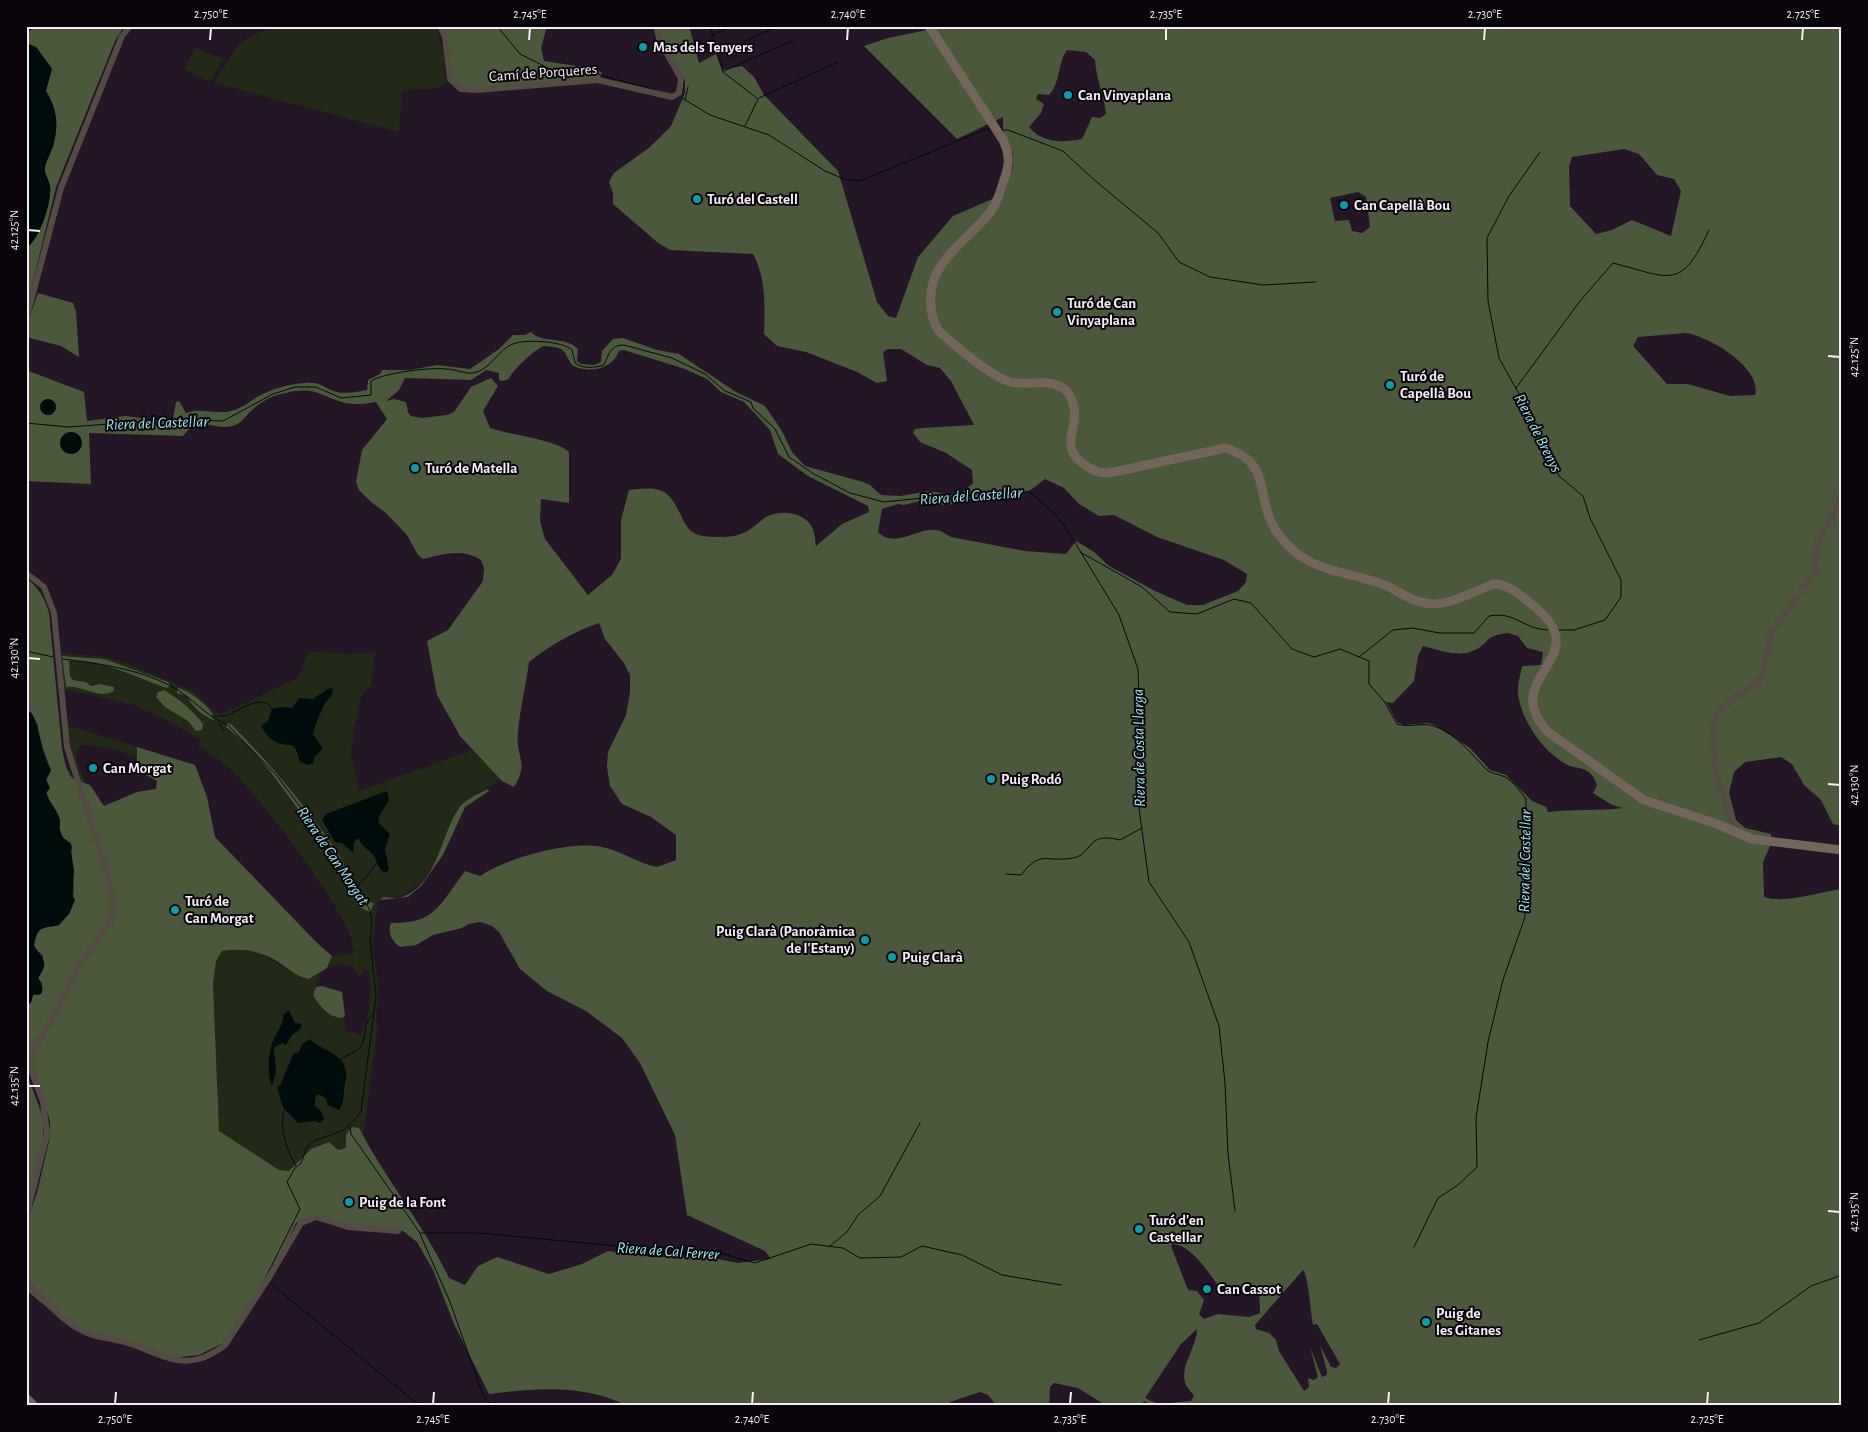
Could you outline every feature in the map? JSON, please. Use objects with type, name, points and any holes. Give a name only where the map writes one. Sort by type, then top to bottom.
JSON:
[{"type":"main road","points":[[930,26],[1003,140],[1010,158],[1009,167],[991,211],[944,258],[936,272],[931,284],[930,302],[933,320],[941,333],[991,372],[1004,379],[1012,382],[1047,381],[1066,390],[1074,409],[1070,437],[1071,450],[1079,461],[1093,471],[1103,473],[1225,448],[1241,453],[1253,462],[1259,476],[1266,515],[1278,534],[1299,557],[1327,569],[1387,586],[1420,602],[1447,602],[1494,584],[1501,584],[1510,588],[1545,617],[1554,628],[1556,636],[1553,656],[1532,693],[1533,711],[1539,722],[1548,732],[1598,770],[1644,800],[1729,828],[1752,839],[1842,850]]},
{"type":"main road","points":[[26,1398],[34,1406]]},
{"type":"street","points":[[26,320],[60,188],[122,36],[130,26]]},
{"type":"street","points":[[240,26],[262,26]]},
{"type":"street","name":"Camí de Porqueres","points":[[440,26],[445,37],[450,79],[460,89],[478,90],[598,80],[672,96],[679,93],[681,78],[660,42],[656,26]]},
{"type":"street","points":[[1729,828],[1731,822],[1729,810],[1717,778],[1714,763],[1713,726],[1715,716],[1721,708],[1758,682],[1764,673],[1770,633],[1815,572],[1818,542],[1836,509],[1842,490]]},
{"type":"street","points":[[26,572],[44,587],[54,613],[67,747],[102,857],[114,905],[110,922],[78,967],[58,1009],[32,1051],[30,1066],[43,1102],[47,1134],[26,1216]]},
{"type":"street","points":[[26,1281],[66,1321],[99,1339],[127,1342],[168,1359],[193,1358],[216,1352],[225,1345],[270,1276],[301,1223],[316,1217],[348,1228],[398,1231]]},
{"type":"green space","points":[[36,26],[124,26],[115,41],[56,187],[26,310],[26,248],[36,237],[47,210],[50,186],[45,168],[56,131],[55,111],[46,91],[51,67],[36,47],[26,43],[26,34]]},
{"type":"green space","points":[[277,26],[435,26],[443,49],[446,82],[437,88],[402,92],[399,132],[214,83],[238,45],[251,36]]},
{"type":"green space","points":[[442,26],[547,26],[541,48],[544,61],[596,69],[602,73],[600,78],[477,88],[461,87],[452,78]]},
{"type":"green space","points":[[658,26],[689,26],[699,63],[716,54],[722,70],[742,66],[754,77],[764,95],[838,171],[877,302],[888,316],[896,318],[918,257],[953,216],[1004,194],[1013,166],[1013,154],[1003,136],[1003,117],[957,139],[864,46],[888,38],[946,26],[1842,26],[1842,826],[1833,824],[1821,800],[1804,785],[1792,764],[1781,757],[1745,762],[1734,772],[1729,793],[1736,820],[1745,828],[1771,834],[1771,844],[1763,862],[1764,897],[1772,899],[1791,898],[1842,889],[1842,1406],[1153,1406],[1144,1401],[1141,1406],[1107,1406],[1078,1388],[1054,1383],[1050,1387],[1049,1406],[997,1406],[988,1395],[980,1392],[950,1402],[949,1406],[627,1406],[611,1399],[577,1391],[542,1389],[489,1394],[454,1324],[433,1270],[417,1242],[403,1231],[340,1224],[311,1217],[296,1223],[281,1255],[223,1343],[199,1355],[171,1358],[94,1336],[54,1313],[26,1290],[26,1224],[37,1193],[49,1141],[50,1122],[44,1100],[26,1059],[26,1007],[31,1002],[33,995],[39,995],[42,990],[42,983],[38,978],[43,969],[43,956],[34,947],[36,935],[41,929],[59,925],[69,913],[72,906],[74,889],[71,843],[63,838],[58,826],[60,821],[52,807],[46,786],[51,770],[37,733],[38,726],[31,712],[26,710],[26,578],[40,593],[49,613],[62,749],[66,767],[72,778],[90,785],[104,806],[137,792],[156,789],[157,781],[137,770],[137,747],[195,765],[207,797],[215,837],[316,942],[332,956],[327,968],[309,979],[295,974],[275,960],[262,954],[242,950],[222,951],[216,961],[213,983],[219,1131],[279,1170],[289,1171],[311,1149],[329,1142],[338,1150],[346,1148],[346,1135],[352,1127],[359,1128],[439,1258],[449,1278],[465,1285],[478,1266],[497,1257],[549,1274],[582,1264],[608,1251],[654,1257],[707,1257],[738,1263],[771,1259],[765,1251],[687,1215],[675,1135],[640,1063],[622,1038],[586,1011],[547,991],[520,969],[499,932],[492,926],[480,922],[469,924],[462,928],[433,935],[416,945],[400,947],[393,940],[390,933],[391,923],[418,920],[436,910],[465,871],[480,876],[491,869],[539,852],[589,845],[616,851],[657,867],[676,860],[676,835],[651,817],[622,804],[610,786],[607,767],[608,752],[626,715],[630,692],[630,675],[624,663],[605,639],[599,623],[580,630],[562,640],[529,662],[518,732],[518,748],[522,765],[519,778],[514,787],[502,781],[460,736],[437,695],[427,641],[448,630],[483,581],[484,568],[481,560],[474,556],[460,553],[423,559],[418,555],[407,535],[386,513],[359,490],[356,482],[362,450],[387,419],[376,402],[349,404],[311,391],[296,391],[268,399],[235,425],[221,427],[208,424],[196,425],[183,436],[89,433],[91,484],[26,481],[26,370],[84,392],[87,421],[125,416],[164,421],[173,419],[176,402],[179,401],[186,413],[192,411],[225,412],[245,405],[257,397],[280,387],[293,384],[315,383],[333,391],[344,393],[367,390],[368,380],[380,374],[382,370],[410,370],[437,365],[470,369],[499,349],[513,335],[525,335],[531,332],[541,338],[566,342],[572,345],[578,349],[577,361],[581,364],[594,365],[601,362],[602,351],[613,339],[623,338],[657,350],[679,354],[736,392],[765,406],[782,431],[792,452],[805,466],[863,482],[870,485],[881,495],[900,496],[930,491],[951,495],[961,494],[973,483],[972,470],[946,453],[920,442],[913,433],[915,429],[922,428],[974,425],[951,381],[940,368],[927,365],[901,349],[888,349],[883,352],[887,381],[877,383],[857,372],[806,352],[777,346],[764,334],[762,283],[753,254],[670,250],[657,242],[613,204],[613,193],[609,182],[614,173],[650,147],[671,126],[685,93],[685,80],[663,43]],"holes":[[[1067,50],[1086,52],[1095,60],[1106,114],[1100,118],[1092,117],[1082,139],[1053,141],[1040,136],[1029,127],[1041,113],[1044,104],[1036,99],[1038,94],[1049,95],[1053,90]],[[1624,149],[1639,154],[1657,175],[1674,179],[1681,191],[1671,236],[1632,220],[1612,230],[1596,234],[1570,206],[1569,166],[1572,157]],[[1358,192],[1366,197],[1370,227],[1362,233],[1352,231],[1349,220],[1335,221],[1330,198]],[[1686,333],[1707,340],[1732,355],[1751,374],[1755,385],[1755,395],[1730,396],[1688,384],[1667,384],[1633,346],[1638,337]],[[544,346],[557,347],[563,350],[572,365],[592,370],[605,366],[616,357],[619,351],[624,350],[685,369],[707,379],[721,392],[744,402],[770,430],[778,454],[808,476],[868,506],[869,512],[842,524],[816,546],[814,532],[809,522],[793,514],[773,514],[738,535],[723,537],[707,536],[697,534],[689,529],[675,504],[666,493],[644,488],[629,490],[621,520],[621,559],[612,575],[588,595],[545,539],[540,521],[541,499],[569,503],[569,452],[554,444],[490,428],[483,411],[498,386],[491,378],[471,387],[454,412],[447,415],[422,418],[411,416],[406,402],[394,399],[386,401],[399,390],[405,378],[471,380],[486,370],[499,373],[499,380],[503,381],[509,379],[529,356]],[[1045,479],[1064,488],[1079,504],[1099,516],[1114,515],[1157,537],[1224,560],[1247,574],[1246,582],[1238,591],[1203,605],[1187,605],[1155,591],[1109,566],[1094,552],[1076,541],[1066,554],[1025,551],[951,537],[935,530],[897,538],[884,537],[878,532],[882,509],[898,504],[904,505],[920,501],[941,505],[956,504],[983,495],[1009,500],[1032,489]],[[1508,633],[1518,636],[1527,648],[1543,652],[1541,665],[1522,666],[1518,693],[1523,713],[1528,723],[1540,742],[1556,757],[1569,766],[1583,769],[1591,774],[1597,785],[1593,793],[1612,805],[1623,808],[1548,812],[1546,807],[1532,801],[1506,775],[1490,770],[1470,748],[1435,725],[1428,723],[1404,725],[1397,722],[1386,702],[1393,703],[1414,681],[1418,656],[1423,646],[1459,654],[1476,650],[1494,636]],[[1173,1244],[1180,1245],[1192,1254],[1218,1285],[1259,1288],[1260,1313],[1249,1317],[1218,1314],[1204,1319],[1199,1314],[1204,1300],[1197,1291],[1188,1290],[1171,1246]],[[1303,1270],[1308,1287],[1313,1325],[1317,1324],[1340,1364],[1336,1368],[1331,1367],[1320,1345],[1327,1371],[1327,1375],[1322,1377],[1310,1347],[1318,1377],[1314,1380],[1308,1378],[1309,1387],[1304,1391],[1279,1351],[1276,1340],[1269,1333],[1256,1329],[1255,1325]],[[1197,1329],[1196,1338],[1184,1371],[1187,1387],[1194,1395],[1191,1401],[1158,1404],[1145,1398],[1181,1344]]]},
{"type":"green space","points":[[195,48],[223,59],[210,82],[184,69]]},
{"type":"green space","points":[[38,293],[73,303],[76,311],[79,357],[61,346],[26,337],[26,328]]},
{"type":"green space","points":[[375,652],[371,686],[362,694],[354,727],[351,756],[359,791],[473,750],[500,779],[459,808],[436,860],[422,882],[403,896],[383,897],[377,902],[372,947],[378,983],[376,1018],[378,1025],[363,1135],[359,1128],[346,1135],[346,1148],[338,1150],[311,1149],[289,1171],[279,1170],[219,1131],[213,983],[216,961],[222,951],[248,950],[264,955],[296,975],[312,977],[320,973],[313,995],[324,1012],[343,1017],[346,1031],[361,1035],[371,995],[368,970],[363,968],[364,971],[359,976],[353,966],[342,964],[328,967],[332,956],[353,954],[352,940],[342,918],[306,862],[235,773],[198,745],[201,740],[165,719],[131,704],[63,689],[60,653],[102,656],[126,663],[192,691],[216,713],[222,714],[298,678],[308,653],[351,654]],"holes":[[[63,656],[91,658],[118,664],[171,684],[171,686],[166,688],[95,663],[69,661],[70,676],[73,680],[100,684],[95,693],[72,686],[66,687]],[[185,690],[212,713],[210,717],[196,709],[187,696],[183,694]],[[231,724],[279,776],[328,840],[347,869],[357,892],[372,903],[361,908],[349,892],[335,859],[325,844],[266,766],[237,735],[225,727]]]},
{"type":"green space","points":[[62,656],[104,659],[168,682],[171,686],[166,688],[94,663],[69,661],[70,676],[73,680],[86,682],[91,686],[100,684],[114,687],[114,691],[102,694],[66,687]]},
{"type":"green space","points":[[179,688],[206,706],[214,720],[199,711],[187,696],[177,693]]},
{"type":"green space","points":[[164,690],[195,714],[203,724],[202,730],[196,731],[188,721],[165,707],[156,697],[158,692]]},
{"type":"green space","points":[[227,723],[231,724],[260,755],[315,820],[339,855],[352,884],[361,896],[367,901],[374,903],[370,912],[363,909],[352,898],[336,860],[325,842],[257,756],[226,727]]},
{"type":"green space","points":[[66,725],[137,747],[137,757],[111,748],[82,745],[76,753],[76,758],[86,783],[80,781],[73,765]]},
{"type":"green space","points":[[488,789],[489,791],[465,807],[443,855],[421,886],[408,897],[380,900],[383,897],[402,897],[414,891],[423,882],[437,858],[459,808],[469,799]]},
{"type":"green space","points":[[322,986],[342,992],[345,1016],[342,1018],[332,1015],[319,1004],[313,995],[316,987]]},
{"type":"green space","points":[[26,1072],[42,1116],[43,1137],[39,1160],[26,1204]]},
{"type":"shaded area","points":[[26,43],[36,47],[52,69],[46,91],[55,111],[56,131],[45,168],[50,186],[47,211],[36,238],[26,248]]},
{"type":"shaded area","points":[[48,399],[56,407],[48,415],[40,407]]},
{"type":"shaded area","points":[[71,432],[79,435],[82,443],[79,451],[71,454],[63,451],[60,443],[63,435]]},
{"type":"shaded area","points":[[333,688],[332,694],[320,713],[313,734],[323,749],[314,757],[314,763],[307,765],[300,762],[296,749],[292,745],[274,741],[261,726],[268,721],[272,709],[281,707],[292,708],[299,698],[313,699],[328,689]]},
{"type":"shaded area","points":[[26,710],[35,719],[47,764],[51,770],[46,779],[50,788],[46,793],[59,818],[62,836],[72,847],[74,871],[72,895],[75,900],[69,914],[59,925],[45,927],[37,934],[34,945],[44,963],[38,978],[42,989],[41,994],[33,995],[31,1002],[26,1007]]},
{"type":"shaded area","points":[[387,791],[389,800],[378,818],[379,823],[390,834],[385,848],[389,870],[386,873],[380,868],[374,856],[361,844],[359,838],[354,842],[353,853],[342,843],[335,842],[322,820],[326,814]]},
{"type":"shaded area","points":[[289,1010],[295,1023],[301,1024],[301,1028],[291,1036],[286,1045],[282,1043],[274,1048],[276,1072],[272,1086],[269,1070],[270,1051],[281,1025],[283,1015]]},
{"type":"shaded area","points":[[310,1039],[336,1056],[345,1066],[346,1074],[342,1104],[339,1110],[328,1105],[325,1098],[318,1094],[315,1098],[315,1106],[320,1110],[324,1119],[320,1123],[315,1121],[298,1123],[283,1107],[277,1088],[281,1084],[293,1054],[299,1052],[302,1044]]},
{"type":"waterway","points":[[497,26],[520,54],[554,71],[567,73],[579,68],[656,90]]},
{"type":"waterway","points":[[710,26],[723,72],[758,99],[745,126]]},
{"type":"waterway","points":[[713,35],[732,26]]},
{"type":"waterway","points":[[718,53],[779,26]]},
{"type":"waterway","points":[[724,71],[794,40]]},
{"type":"waterway","points":[[759,98],[838,62]]},
{"type":"waterway","points":[[685,100],[688,87]]},
{"type":"waterway","points":[[682,98],[710,115],[769,135],[825,171],[844,179],[860,181],[987,129],[992,129]]},
{"type":"waterway","points":[[1001,130],[1008,130],[1063,151],[1158,233],[1179,262],[1210,277],[1263,285],[1316,282]]},
{"type":"waterway","name":"Riera de Brenys","points":[[1540,152],[1509,196],[1487,238],[1488,301],[1499,358],[1533,419],[1559,476],[1583,496],[1590,518],[1621,580],[1621,597],[1605,620],[1574,630],[1557,630]]},
{"type":"waterway","points":[[1516,388],[1580,301],[1613,263],[1649,273],[1672,275],[1682,271],[1690,263],[1709,230]]},
{"type":"waterway","name":"Riera del Castellar","points":[[26,423],[69,427],[135,422],[167,425],[193,420],[223,421],[273,394],[295,387],[316,387],[341,398],[371,395],[371,381],[396,373],[439,369],[473,373],[484,368],[503,350],[519,342],[544,342],[567,347],[572,350],[575,363],[589,367],[604,365],[613,348],[624,345],[672,358],[705,374],[725,391],[751,402],[753,408],[775,429],[789,457],[814,474],[850,493],[884,502],[923,498],[949,499],[985,492],[1030,492],[1056,515],[1068,531],[1119,615],[1138,669],[1140,734],[1137,793],[1149,882],[1189,942],[1219,1026],[1225,1083],[1228,1154],[1235,1211]]},
{"type":"waterway","name":"Riera del Castellar","points":[[1080,552],[1142,587],[1170,612],[1197,614],[1234,599],[1251,603],[1292,649],[1314,657],[1340,649],[1369,661],[1369,684],[1384,701],[1397,724],[1429,725],[1450,734],[1487,770],[1511,781],[1526,799],[1525,917],[1503,980],[1488,1042],[1476,1118],[1477,1167],[1458,1185],[1438,1198],[1414,1247]]},
{"type":"waterway","name":"Riera de Brenys","points":[[1359,657],[1393,630],[1412,628],[1440,633],[1474,633],[1489,616],[1506,616],[1532,627],[1548,630]]},
{"type":"waterway","points":[[26,651],[53,657]]},
{"type":"waterway","name":"Riera de Can Morgat","points":[[62,659],[132,671],[158,680],[179,691],[213,717],[228,725],[276,775],[322,835],[338,858],[356,894],[369,908],[372,920],[370,940],[376,996],[361,1112],[344,1130],[314,1141],[307,1147],[301,1163],[295,1168],[287,1182],[300,1209],[265,1279]]},
{"type":"waterway","points":[[212,716],[226,716],[245,706],[258,702],[269,704],[272,709]]},
{"type":"waterway","name":"Riera de Can Morgat","points":[[218,723],[224,730]]},
{"type":"waterway","points":[[1006,874],[1021,875],[1028,867],[1039,860],[1080,856],[1091,844],[1101,838],[1120,840],[1142,828]]},
{"type":"waterway","points":[[354,891],[377,863]]},
{"type":"waterway","points":[[341,1059],[361,1046],[367,1022],[372,1015]]},
{"type":"waterway","points":[[285,1109],[282,1123],[284,1138],[296,1166]]},
{"type":"waterway","points":[[830,1246],[847,1232],[858,1215],[880,1196],[920,1123]]},
{"type":"waterway","name":"Riera de Cal Ferrer","points":[[350,1126],[351,1134],[420,1233],[479,1233],[628,1247],[658,1252],[724,1254],[755,1263],[811,1244],[843,1248],[860,1258],[901,1257],[922,1246],[962,1255],[1002,1275],[1061,1285]]},
{"type":"waterway","points":[[420,1234],[450,1302],[484,1398],[492,1406]]},
{"type":"waterway","points":[[1699,1340],[1759,1323],[1811,1286],[1842,1275]]},
{"type":"waterway","points":[[270,1283],[420,1406]]},
{"type":"place","name":"Mas dels Tenyers","points":[[643,47]]},
{"type":"place","name":"Can Vinyaplana","points":[[1068,95]]},
{"type":"place","name":"Turó del Castell","points":[[697,199]]},
{"type":"place","name":"Can Capellà Bou","points":[[1344,205]]},
{"type":"place","name":"Turó de Can Vinyaplana","points":[[1057,312]]},
{"type":"place","name":"Turó de Capellà Bou","points":[[1390,385]]},
{"type":"place","name":"Turó de Matella","points":[[415,468]]},
{"type":"place","name":"Can Morgat","points":[[93,768]]},
{"type":"place","name":"Puig Rodó","points":[[991,779]]},
{"type":"place","name":"Turó de Can Morgat","points":[[175,910]]},
{"type":"place","name":"Puig Clarà (Panoràmica de l'Estany)","points":[[865,940]]},
{"type":"place","name":"Puig Clarà","points":[[892,957]]},
{"type":"place","name":"Puig de la Font","points":[[349,1202]]},
{"type":"place","name":"Turó d'en Castellar","points":[[1139,1229]]},
{"type":"place","name":"Can Cassot","points":[[1207,1289]]},
{"type":"place","name":"Puig de les Gitanes","points":[[1426,1322]]},
{"type":"water label","name":"Riera de Costa Llarga","points":[[1139,748]]}]
